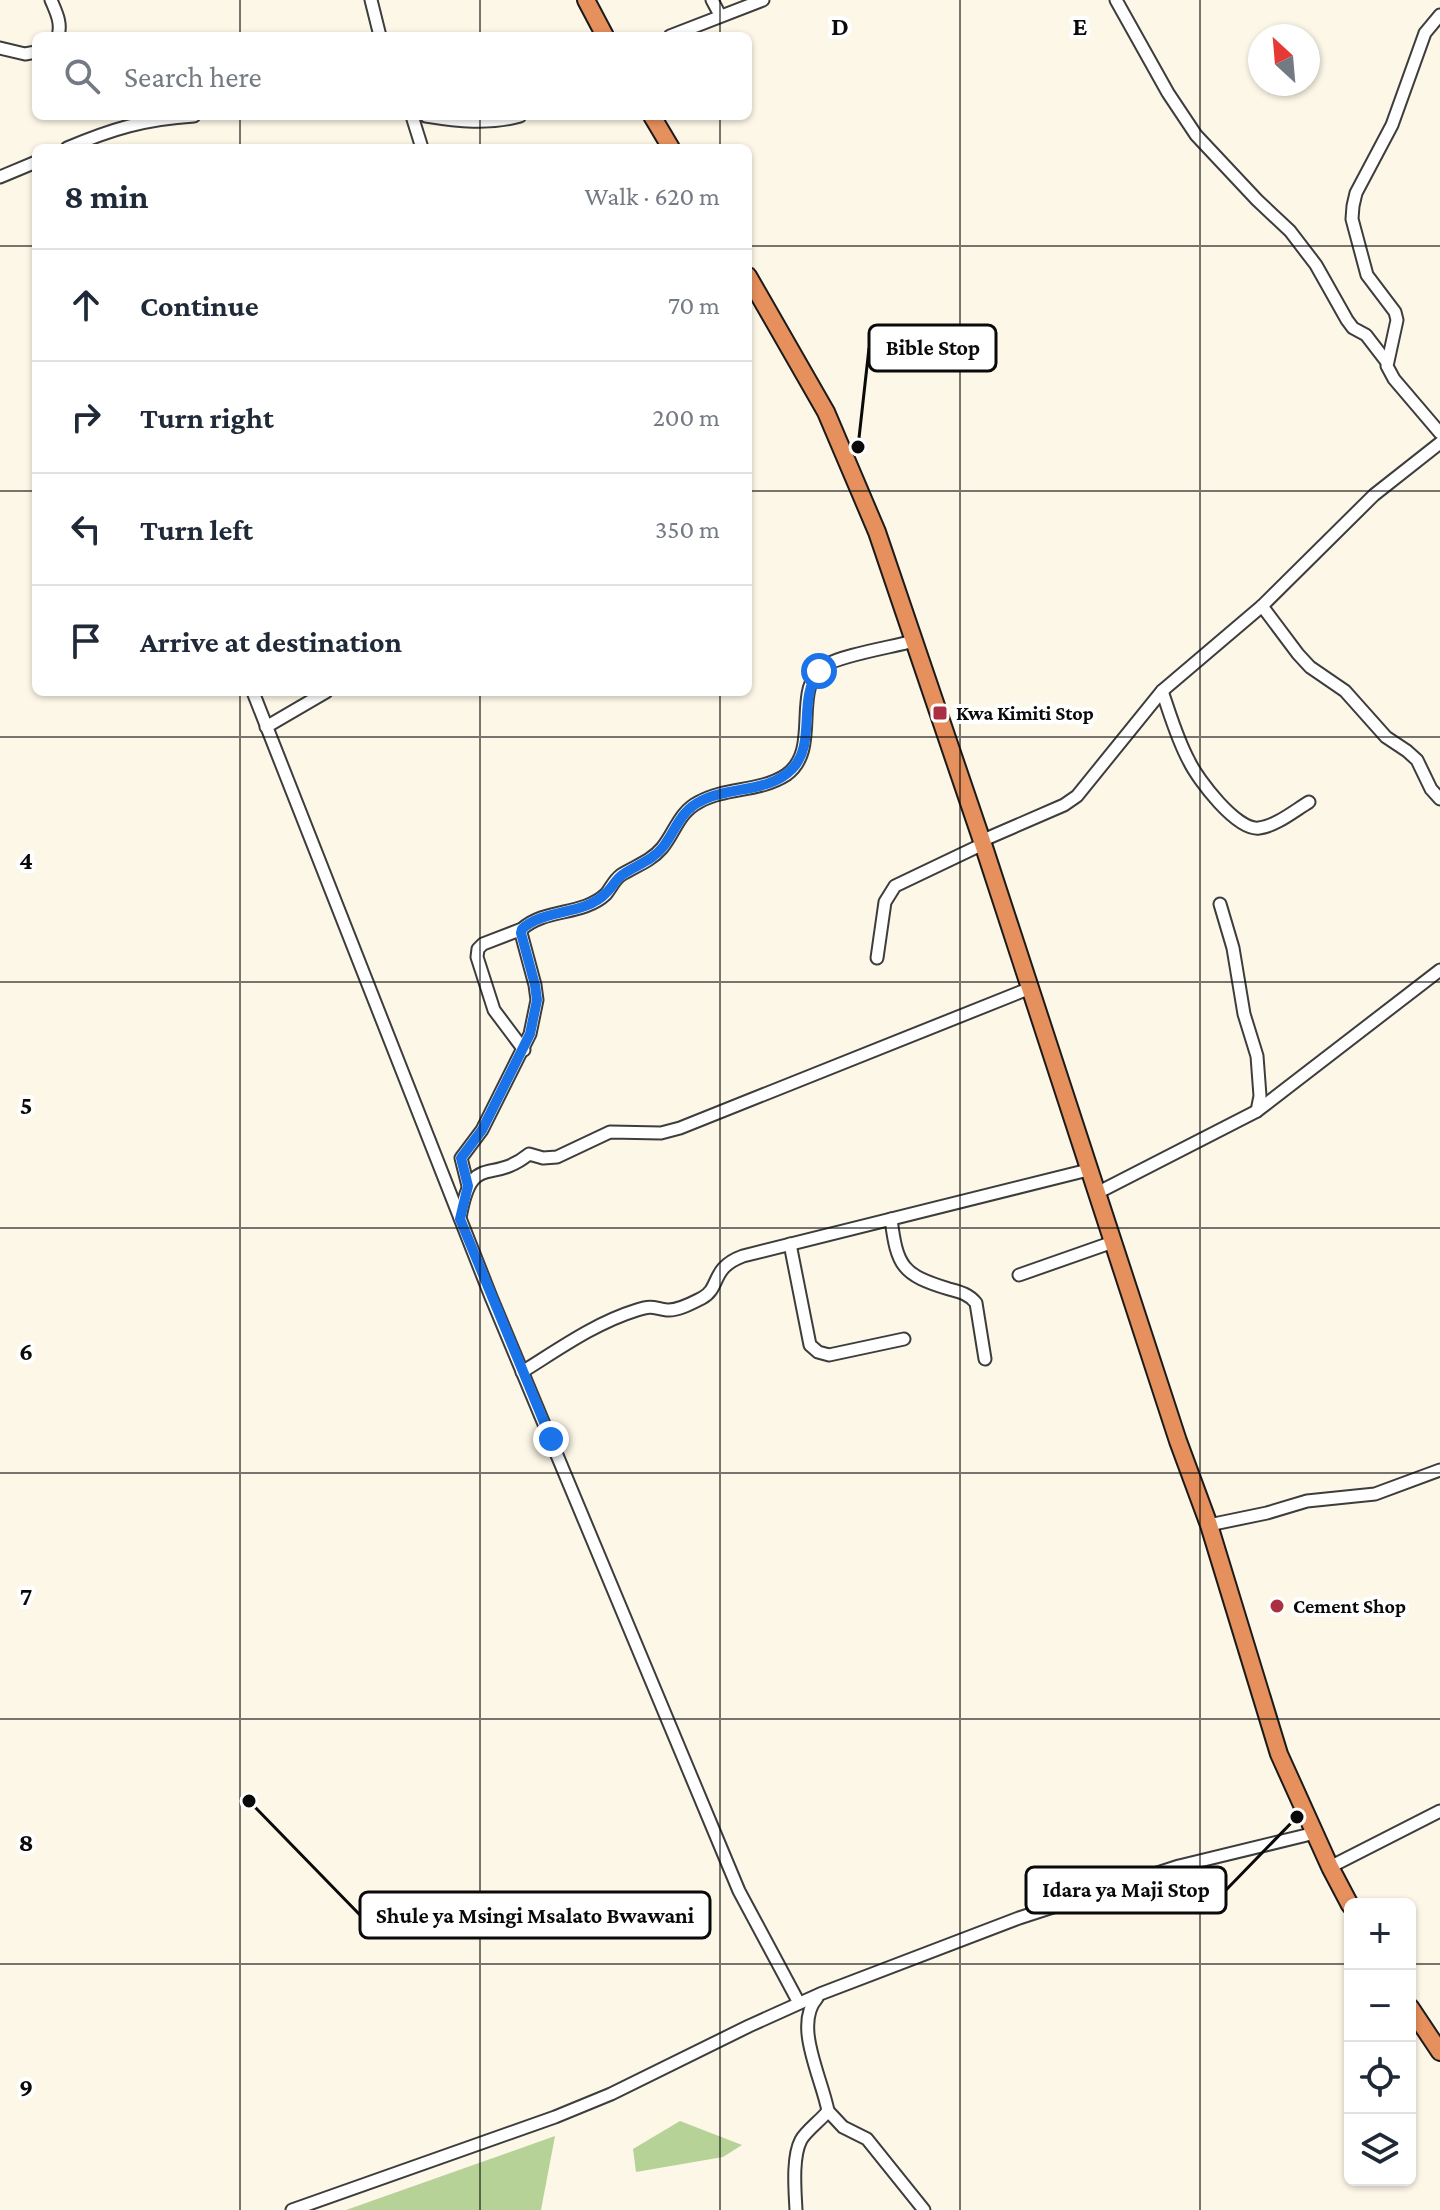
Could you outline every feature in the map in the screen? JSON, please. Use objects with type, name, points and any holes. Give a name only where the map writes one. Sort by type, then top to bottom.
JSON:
[{"type":"highway","points":[[586,0],[603,32]]},
{"type":"highway","points":[[654,120],[669,144]]},
{"type":"highway","points":[[752,283],[826,412],[877,532],[1178,1441],[1209,1525],[1279,1754],[1346,1898]]},
{"type":"highway","points":[[1416,2016],[1440,2052]]},
{"type":"street","points":[[51,0],[58,18],[59,32]]},
{"type":"street","points":[[371,0],[379,32]]},
{"type":"street","points":[[712,0],[720,15]]},
{"type":"street","points":[[680,32],[763,0]]},
{"type":"street","points":[[1116,0],[1168,93],[1196,135],[1290,231],[1316,265],[1347,320],[1353,328],[1366,335],[1386,361],[1394,379],[1440,433]]},
{"type":"street","points":[[1386,361],[1397,320],[1395,312],[1367,275],[1352,219],[1353,206],[1356,193],[1392,125],[1425,33],[1440,15]]},
{"type":"street","points":[[0,48],[32,53]]},
{"type":"street","points":[[78,144],[139,122],[157,120]]},
{"type":"street","points":[[413,120],[421,144]]},
{"type":"street","points":[[0,177],[32,164]]},
{"type":"street","points":[[877,958],[885,902],[895,886],[1077,796],[1162,691],[1262,606],[1374,495],[1440,443]]},
{"type":"street","points":[[1262,606],[1310,667],[1345,691],[1386,737],[1417,760],[1431,789],[1440,799]]},
{"type":"street","points":[[524,1050],[494,1010],[477,957],[478,949],[539,918],[595,901],[621,875],[641,866],[662,848],[686,809],[701,800],[721,792],[763,785],[785,776],[801,758],[811,681],[827,664],[914,641]]},
{"type":"street","points":[[1162,691],[1188,761],[1205,786],[1238,822],[1262,828],[1309,802]]},
{"type":"street","points":[[254,696],[522,1372],[739,1891],[799,2003]]},
{"type":"street","points":[[266,727],[319,696]]},
{"type":"street","points":[[1220,904],[1233,948],[1248,1030],[1257,1056],[1260,1096],[1257,1111]]},
{"type":"street","points":[[468,1186],[461,1158],[482,1130],[524,1050],[534,1020],[537,1000],[522,929]]},
{"type":"street","points":[[1097,1193],[1257,1111],[1440,970]]},
{"type":"street","points":[[460,1219],[468,1186],[477,1175],[509,1166],[529,1154],[543,1158],[557,1157],[605,1133],[661,1133],[712,1118],[1028,989]]},
{"type":"street","points":[[522,1372],[621,1315],[655,1306],[675,1309],[704,1297],[728,1262],[1088,1170]]},
{"type":"street","points":[[891,1219],[896,1254],[901,1262],[920,1278],[971,1296],[976,1303],[985,1359]]},
{"type":"street","points":[[1019,1275],[1113,1242]]},
{"type":"street","points":[[790,1244],[810,1345],[818,1352],[829,1355],[904,1339]]},
{"type":"street","points":[[1209,1525],[1307,1501],[1375,1494],[1440,1470]]},
{"type":"street","points":[[1330,1867],[1440,1811]]},
{"type":"street","points":[[292,2210],[557,2116],[611,2094],[799,2003],[1019,1918],[1179,1866],[1315,1833]]},
{"type":"street","points":[[820,1994],[811,2004],[806,2021],[828,2111],[843,2127],[867,2139],[924,2210]]},
{"type":"street","points":[[796,2210],[794,2160],[802,2137],[828,2111]]},
{"type":"green space","points":[[680,2121],[742,2145],[723,2157],[636,2172],[633,2149]]},
{"type":"green space","points":[[555,2136],[541,2210],[346,2210]]},
{"type":"place","name":"Bible Stop","points":[[858,447]]},
{"type":"place","name":"Kwa Kimiti Stop","points":[[940,713]]},
{"type":"place","name":"Cement Shop","points":[[1277,1606]]},
{"type":"place","name":"Shule ya Msingi Msalato Bwawani","points":[[249,1801]]},
{"type":"place","name":"Idara ya Maji Stop","points":[[1297,1817]]},
{"type":"route","points":[[551,1439],[460,1219],[468,1186],[461,1158],[489,1118],[522,1055],[534,1020],[537,1000],[522,929],[539,918],[595,901],[621,875],[641,866],[662,848],[686,809],[701,800],[721,792],[763,785],[785,776],[801,758],[811,681],[819,671]]}]
